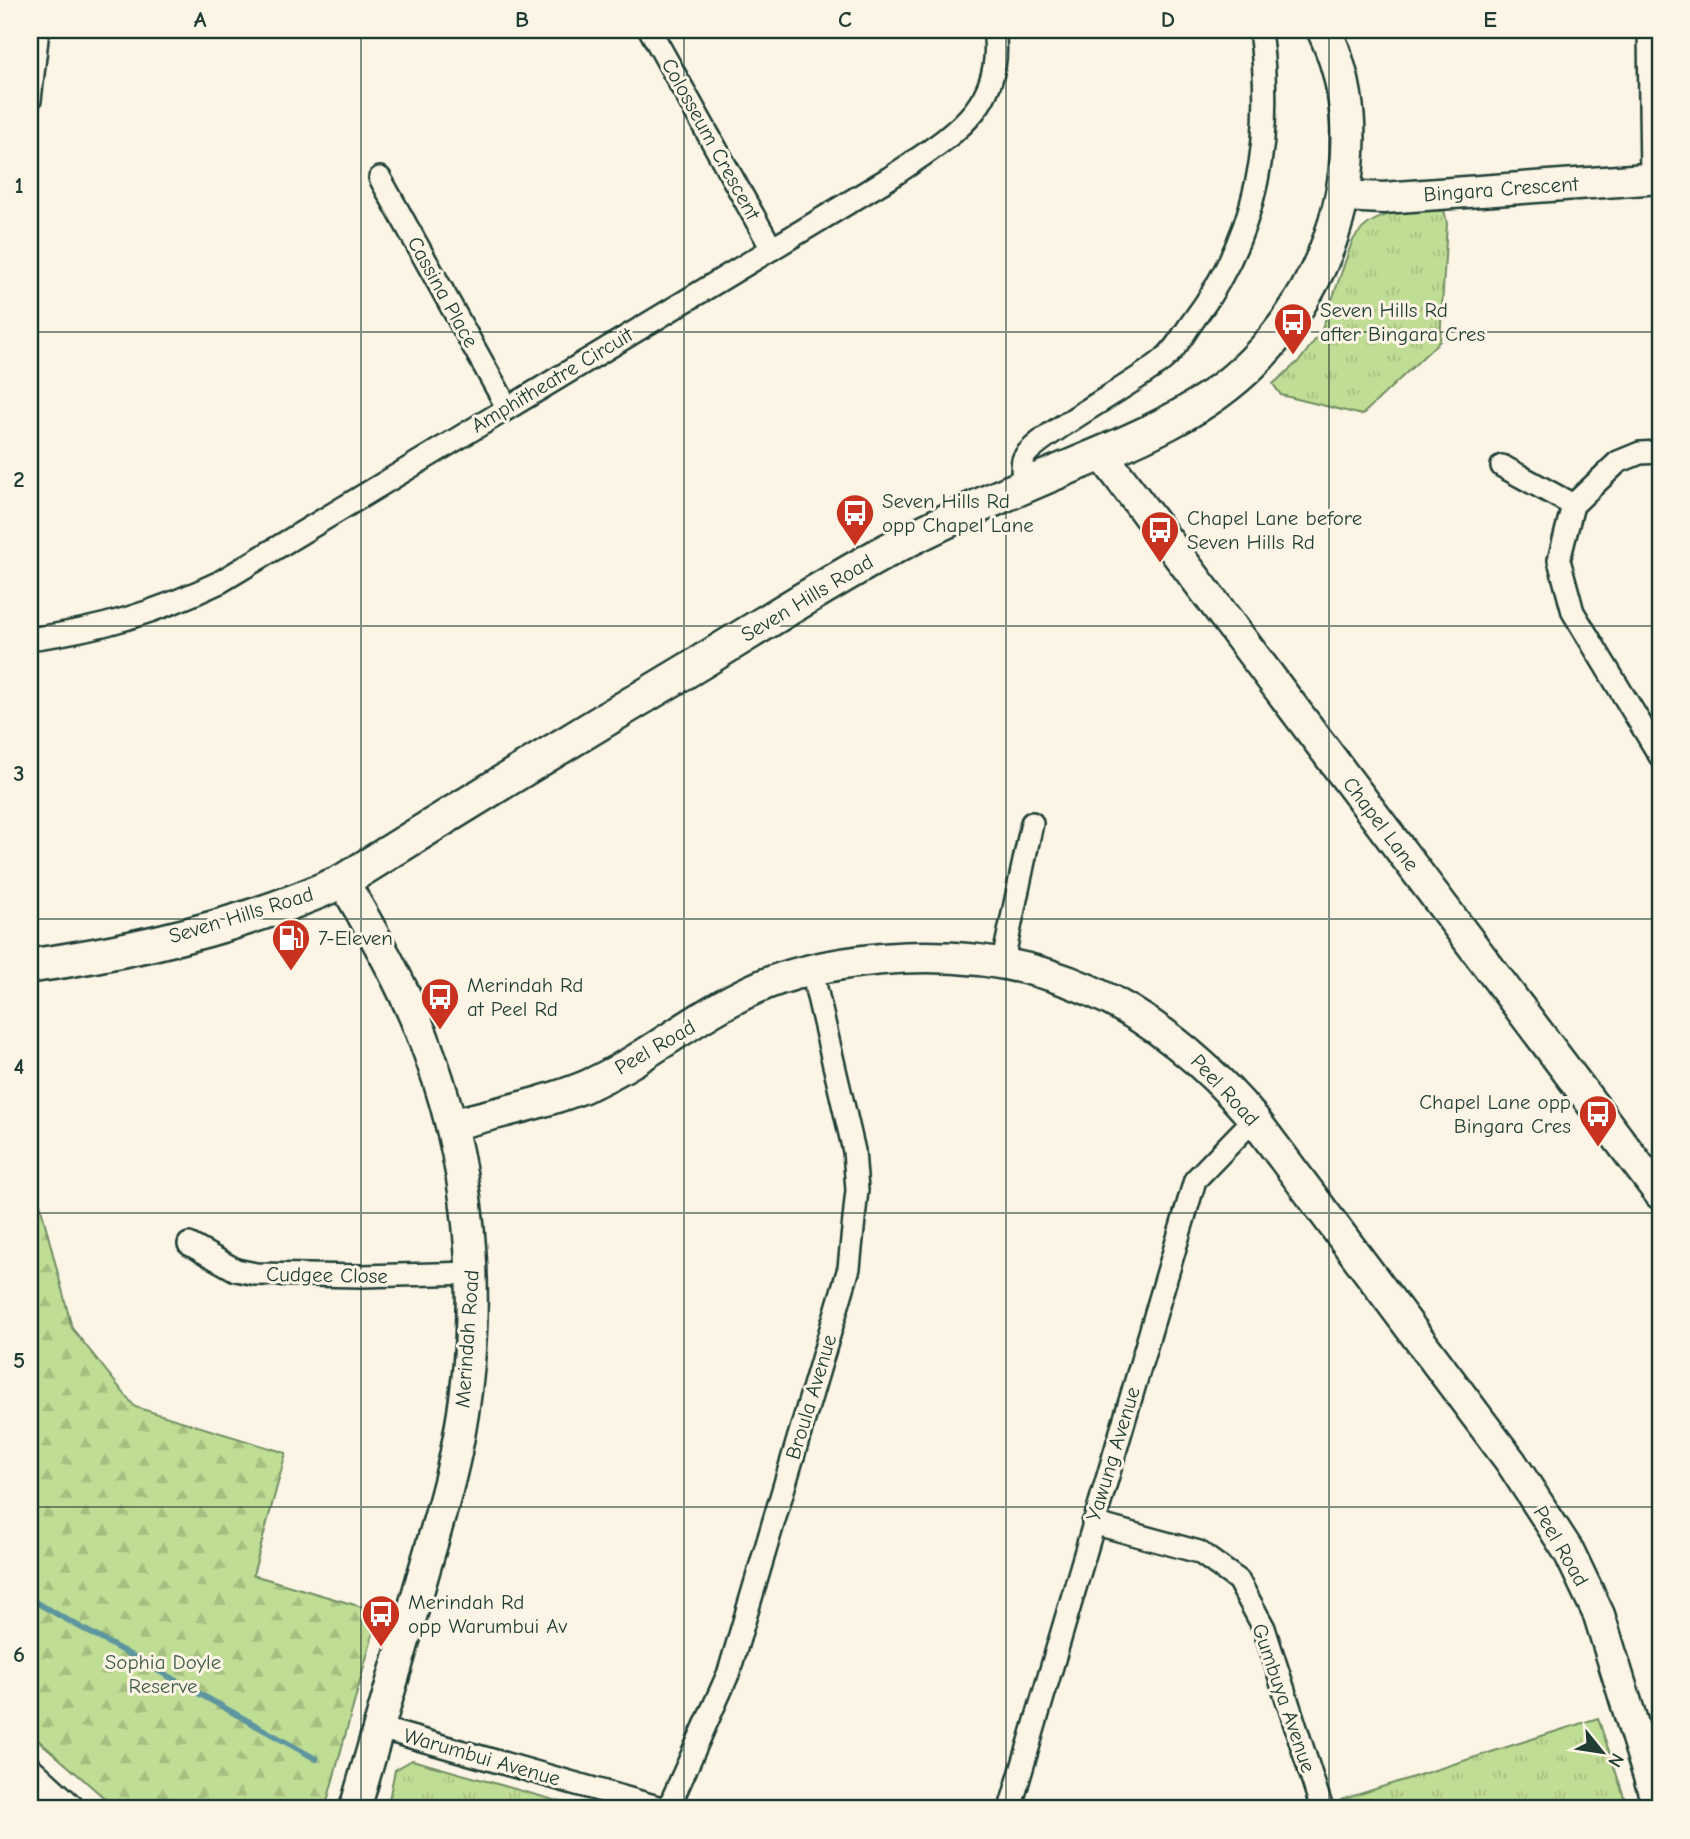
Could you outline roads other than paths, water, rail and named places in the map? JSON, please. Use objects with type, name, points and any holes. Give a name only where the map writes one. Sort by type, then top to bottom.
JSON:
[{"type":"main road","name":"Seven Hills Road","points":[[30,967],[75,960],[253,915],[343,881],[883,553],[1197,406],[1252,364],[1294,314],[1312,284],[1331,239],[1343,196],[1347,140],[1346,103],[1337,64],[1324,30]]},
{"type":"street","points":[[30,100],[37,30]]},
{"type":"street","name":"Colosseum Crescent","points":[[650,30],[772,249]]},
{"type":"street","name":"Amphitheatre Circuit","points":[[30,639],[121,623],[170,606],[219,582],[891,177],[956,132],[971,118],[990,83],[995,61],[994,30]]},
{"type":"street","points":[[1023,486],[1023,460],[1032,445],[1112,397],[1166,358],[1217,290],[1244,233],[1260,166],[1266,77],[1260,30]]},
{"type":"street","points":[[1649,30],[1656,178]]},
{"type":"street","name":"Cassina Place","points":[[380,177],[507,407]]},
{"type":"street","name":"Bingara Crescent","points":[[1343,196],[1383,198],[1656,178]]},
{"type":"street","points":[[1660,452],[1640,453],[1618,462],[1573,505],[1559,560],[1573,612],[1660,756]]},
{"type":"street","name":"Chapel Lane","points":[[1101,453],[1660,1194]]},
{"type":"street","points":[[1502,466],[1573,505]]},
{"type":"street","points":[[1003,961],[1032,823]]},
{"type":"street","name":"Merindah Road","points":[[343,881],[400,983],[431,1058],[451,1125],[468,1209],[473,1273],[471,1340],[456,1454],[355,1809]]},
{"type":"street","name":"Peel Road","points":[[451,1125],[584,1087],[754,988],[856,961],[899,957],[1003,961],[1094,992],[1135,1012],[1184,1047],[1224,1084],[1254,1119],[1511,1462],[1569,1552],[1599,1615],[1659,1809]]},
{"type":"street","name":"Broula Avenue","points":[[666,1809],[729,1672],[849,1268],[857,1190],[854,1151],[812,971]]},
{"type":"street","name":"Yawung Avenue","points":[[1010,1809],[1195,1180],[1254,1119]]},
{"type":"street","name":"Cudgee Close","points":[[189,1244],[212,1260],[236,1270],[256,1274],[361,1276],[473,1273]]},
{"type":"street","name":"Gumbuya Avenue","points":[[1093,1523],[1199,1552],[1238,1580],[1264,1628],[1322,1809]]},
{"type":"street","name":"Warumbui Avenue","points":[[379,1728],[666,1809]]},
{"type":"street","points":[[30,1773],[69,1809]]},
{"type":"waterway","points":[[30,1599],[316,1759]]},
{"type":"waterway","points":[[399,1805],[403,1809]]},
{"type":"place","name":"Seven Hills Rd after Bingara Cres","points":[[1293,356]]},
{"type":"place","name":"Seven Hills Rd opp Chapel Lane","points":[[855,547]]},
{"type":"place","name":"Chapel Lane before Seven Hills Rd","points":[[1160,564]]},
{"type":"place","name":"7-Eleven","points":[[291,972]]},
{"type":"place","name":"Merindah Rd at Peel Rd","points":[[440,1031]]},
{"type":"place","name":"Chapel Lane opp Bingara Cres","points":[[1598,1148]]},
{"type":"place","name":"Merindah Rd opp Warumbui Av","points":[[381,1648]]},
{"type":"park label","name":"Sophia Doyle Reserve","points":[[163,1674]]}]
